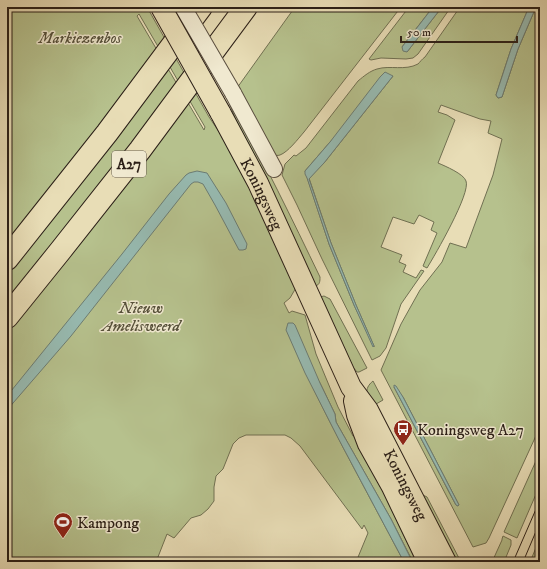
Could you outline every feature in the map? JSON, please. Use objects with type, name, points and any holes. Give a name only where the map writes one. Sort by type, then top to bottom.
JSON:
[{"type":"highway","name":"A27","points":[[7,258],[107,133],[201,7]]},
{"type":"highway","name":"A27","points":[[7,317],[140,150],[246,7]]},
{"type":"main road","name":"Koningsweg","points":[[161,7],[258,183],[351,387],[368,410],[446,562]]},
{"type":"main road","name":"Koningsweg","points":[[351,387],[357,415],[368,444],[392,487],[428,562]]},
{"type":"street","name":"Koningsweg","points":[[183,7],[233,93],[274,169]]},
{"type":"green space","name":"Nieuw Amelisweerd","points":[[7,7],[147,7],[209,117],[230,148],[297,286],[290,298],[284,303],[289,313],[292,311],[305,315],[316,354],[338,407],[353,436],[357,435],[419,562],[405,562],[411,558],[391,519],[336,422],[335,414],[320,383],[288,333],[329,420],[404,562],[356,562],[368,533],[364,525],[362,529],[300,446],[285,435],[246,435],[239,438],[233,444],[223,469],[216,476],[214,501],[201,515],[191,518],[174,538],[167,534],[156,562],[7,562]],"holes":[[[139,14],[205,127],[204,130],[137,16]]]},
{"type":"green space","points":[[295,7],[401,7],[296,142],[283,153],[273,155],[237,88]]},
{"type":"green space","points":[[409,7],[433,7],[402,47],[407,52],[442,7],[451,7],[418,54],[413,58],[369,59]]},
{"type":"green space","points":[[460,7],[529,7],[511,49],[496,95],[498,98],[502,97],[518,49],[536,7],[540,7],[540,427],[489,538],[486,543],[473,547],[381,370],[401,324],[420,290],[442,262],[450,243],[466,248],[493,175],[502,139],[488,133],[491,121],[480,119],[441,105],[438,112],[455,120],[438,163],[454,170],[465,178],[466,188],[458,210],[427,268],[423,266],[437,233],[431,230],[434,222],[419,215],[414,224],[393,217],[381,247],[402,255],[399,262],[406,265],[403,272],[416,278],[421,270],[424,271],[401,304],[386,348],[380,356],[372,360],[282,175],[285,164],[294,155],[296,156],[306,148],[360,79],[369,72],[377,69],[413,66],[418,64],[425,57]],"holes":[[[393,76],[324,163],[309,178],[331,243],[374,347],[354,305],[329,244],[305,171],[330,142]],[[394,387],[403,397],[459,505],[458,506],[450,494]]]},
{"type":"green space","points":[[232,104],[267,168],[320,277],[318,285],[315,286],[235,118],[230,105]]},
{"type":"green space","points":[[324,296],[330,299],[367,368],[357,372],[353,367],[320,297]]},
{"type":"green space","points":[[373,381],[383,400],[371,407],[367,396],[367,390]]},
{"type":"green space","points":[[540,452],[540,485],[517,538],[504,532]]},
{"type":"green space","points":[[423,495],[427,497],[461,562],[451,562]]},
{"type":"green space","points":[[503,536],[511,540],[511,545],[504,562],[492,562],[502,540]]},
{"type":"green space","points":[[540,538],[540,562],[530,562]]},
{"type":"water","points":[[433,7],[442,7],[407,52],[403,51],[402,47]]},
{"type":"water","points":[[529,7],[536,7],[518,49],[502,97],[498,98],[496,95],[511,49]]},
{"type":"water","points":[[385,72],[393,76],[324,163],[309,179],[331,243],[374,346],[373,347],[329,244],[305,171],[330,142]]},
{"type":"water","points":[[197,171],[207,173],[226,203],[247,244],[246,249],[239,250],[203,184],[194,182],[191,184],[71,336],[7,410],[7,396],[169,194],[186,175]]},
{"type":"water","points":[[288,323],[293,323],[295,325],[335,414],[336,422],[391,519],[411,559],[404,562],[338,438],[305,373],[286,330]]},
{"type":"water","points":[[394,385],[403,397],[459,505],[458,506],[456,505]]},
{"type":"tram line","points":[[513,562],[540,500]]},
{"type":"tram line","points":[[523,562],[540,522]]},
{"type":"place","name":"Koningsweg A27","points":[[403,446]]},
{"type":"place","name":"Kampong","points":[[63,539]]},
{"type":"park label","name":"Markiezenbos","points":[[80,37]]}]
